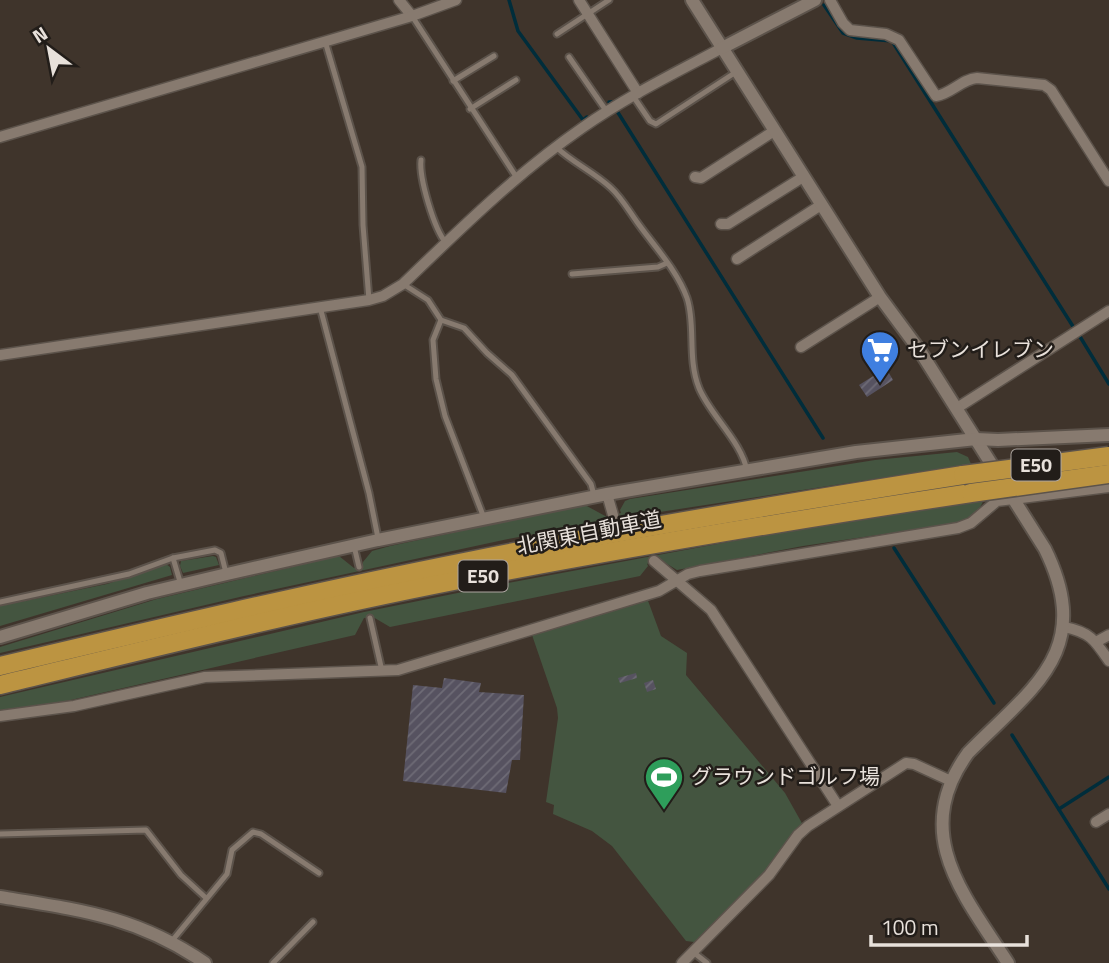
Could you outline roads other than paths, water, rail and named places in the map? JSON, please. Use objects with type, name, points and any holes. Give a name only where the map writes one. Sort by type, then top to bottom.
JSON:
[{"type":"highway","name":"北関東自動車道","points":[[0,666],[255,606],[468,561],[720,514],[963,475],[1109,456]]},
{"type":"highway","name":"北関東自動車道","points":[[0,685],[200,636],[457,581],[712,533],[1109,474]]},
{"type":"street","points":[[399,0],[412,16]]},
{"type":"street","points":[[0,137],[412,16],[456,0]]},
{"type":"street","points":[[579,0],[636,94]]},
{"type":"street","points":[[692,0],[880,297],[957,408],[1055,569],[1061,590],[1064,627],[1059,647],[1043,677],[968,753],[951,780],[942,812],[941,832],[946,857],[967,901],[1008,963]]},
{"type":"street","points":[[0,355],[383,296],[403,284],[517,178],[607,111],[815,0]]},
{"type":"street","points":[[830,0],[850,30],[886,34],[899,40],[936,96],[942,96],[970,78],[1044,85],[1051,90],[1109,181]]},
{"type":"street","points":[[695,177],[701,178],[774,131]]},
{"type":"street","points":[[721,224],[728,224],[803,177]]},
{"type":"street","points":[[737,259],[821,205]]},
{"type":"street","points":[[801,347],[880,297]]},
{"type":"street","points":[[957,408],[1109,311]]},
{"type":"street","points":[[0,637],[227,574],[600,495],[856,452],[976,439],[1109,435]]},
{"type":"street","points":[[0,716],[74,706],[205,677],[382,671],[409,667],[659,591],[699,570],[958,528],[971,523],[997,501],[1109,487]]},
{"type":"street","points":[[600,495],[613,515]]},
{"type":"street","points":[[653,561],[711,610],[838,806]]},
{"type":"street","points":[[1064,627],[1087,634],[1109,661]]},
{"type":"street","points":[[1096,642],[1109,635]]},
{"type":"street","points":[[682,963],[769,874],[802,831],[838,806],[906,763],[951,780]]},
{"type":"street","points":[[1096,822],[1109,814]]},
{"type":"street","points":[[0,897],[90,911],[130,923],[171,942],[205,963]]},
{"type":"lane","points":[[557,34],[609,0]]},
{"type":"lane","points":[[412,16],[517,178]]},
{"type":"lane","points":[[325,41],[362,167],[369,300]]},
{"type":"lane","points":[[453,81],[495,56]]},
{"type":"lane","points":[[569,57],[607,111]]},
{"type":"lane","points":[[636,94],[650,121],[656,124],[737,72]]},
{"type":"lane","points":[[470,109],[516,80]]},
{"type":"lane","points":[[556,147],[615,191],[667,263],[688,302],[692,363],[700,390],[742,455],[747,471]]},
{"type":"lane","points":[[421,160],[421,173],[439,234],[446,243]]},
{"type":"lane","points":[[572,274],[658,267],[667,263]]},
{"type":"lane","points":[[403,284],[428,300],[441,320],[464,328],[521,385],[600,495]]},
{"type":"lane","points":[[320,307],[369,493],[378,540]]},
{"type":"lane","points":[[441,320],[433,340],[436,379],[445,416],[484,518]]},
{"type":"lane","points":[[354,545],[359,567]]},
{"type":"lane","points":[[0,602],[129,574],[173,558],[218,551],[227,574]]},
{"type":"lane","points":[[173,558],[181,585]]},
{"type":"lane","points":[[370,618],[382,671]]},
{"type":"lane","points":[[0,834],[146,830],[181,875],[206,898]]},
{"type":"lane","points":[[171,942],[227,874],[232,850],[253,832],[261,834],[318,873]]},
{"type":"lane","points":[[273,963],[313,922]]},
{"type":"lane","points":[[692,951],[707,963]]},
{"type":"waterway","points":[[509,0],[518,31],[583,120],[587,117]]},
{"type":"waterway","points":[[824,5],[843,33],[857,38],[892,41],[1074,328]]},
{"type":"waterway","points":[[617,111],[823,438]]},
{"type":"waterway","points":[[1079,335],[1109,384]]},
{"type":"waterway","points":[[894,548],[994,703]]},
{"type":"waterway","points":[[1012,735],[1109,889]]},
{"type":"waterway","points":[[1059,809],[1109,777]]},
{"type":"place","name":"セブンイレブン","points":[[880,384]]},
{"type":"place","name":"グラウンドゴルフ場","points":[[664,811]]}]
